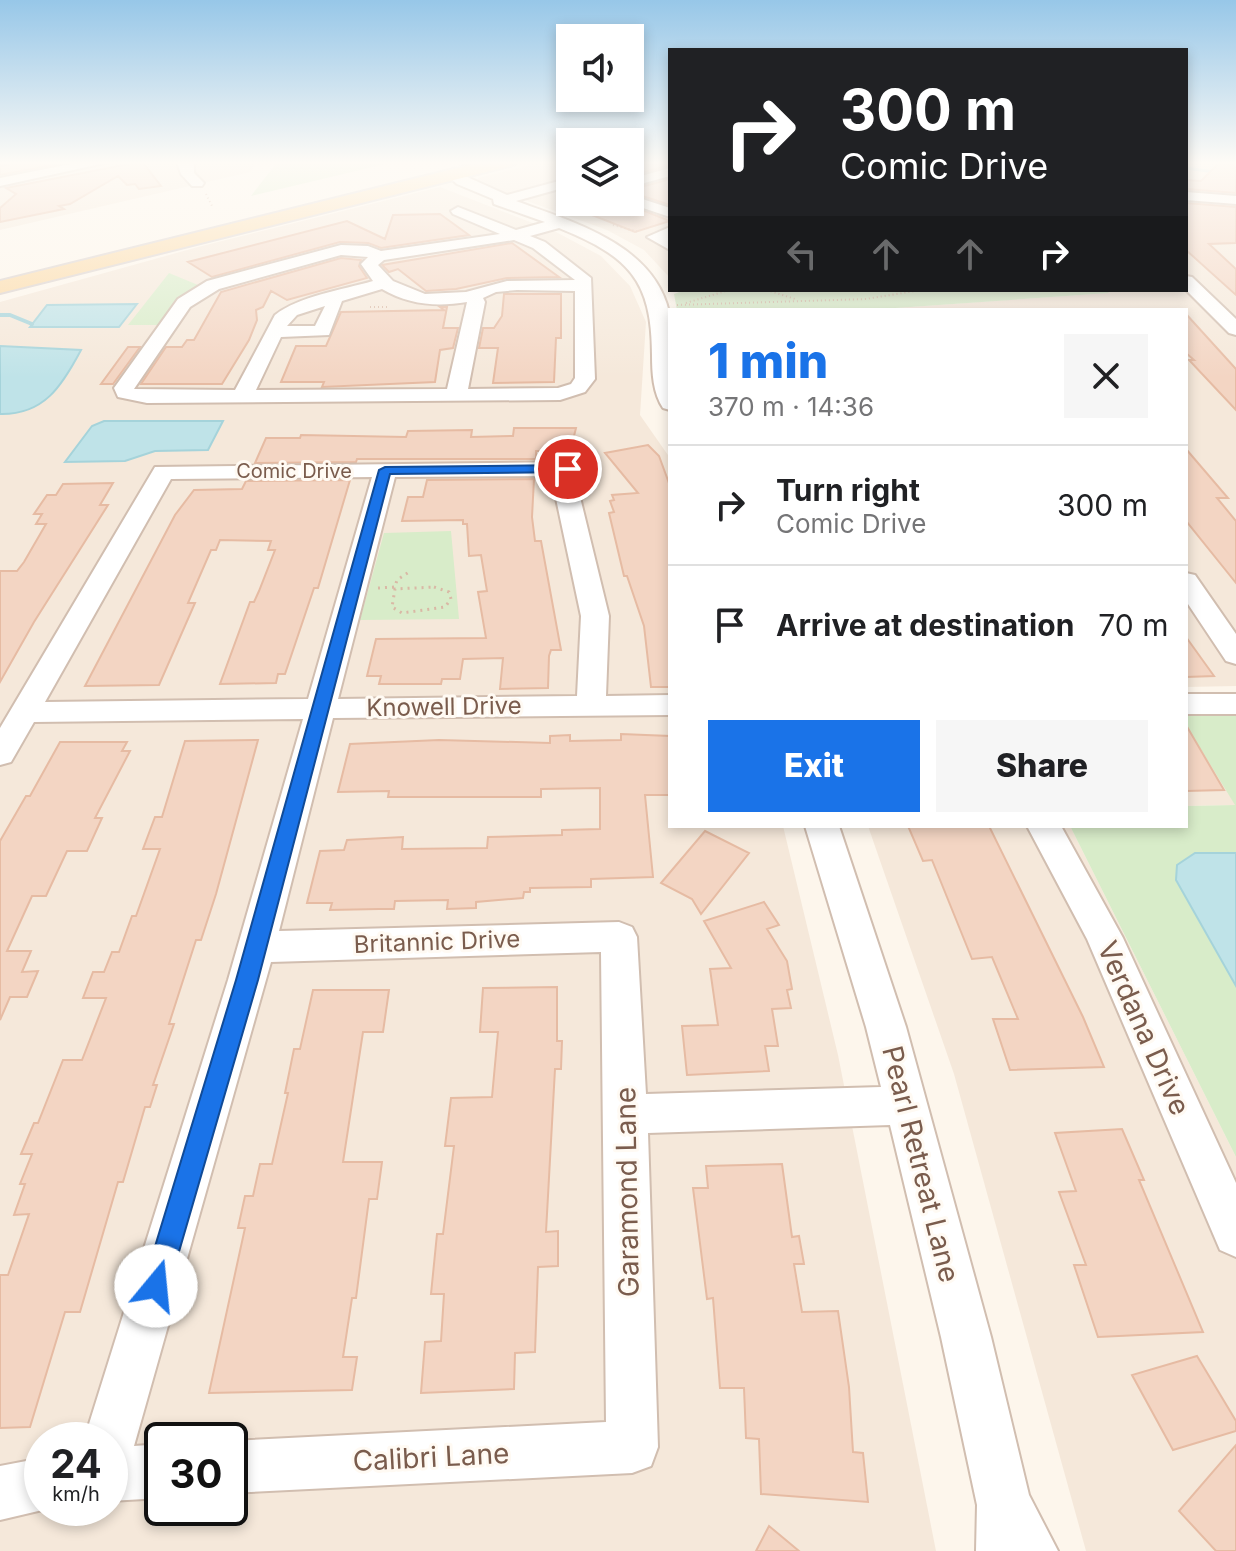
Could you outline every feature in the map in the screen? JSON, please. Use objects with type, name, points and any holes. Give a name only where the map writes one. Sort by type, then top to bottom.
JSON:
[{"type":"main road","points":[[0,268],[158,233]]},
{"type":"main road","points":[[0,287],[204,233]]},
{"type":"street","points":[[507,233],[493,241],[379,256],[369,264],[383,283],[404,296],[414,298],[473,295],[498,287],[583,285]]},
{"type":"street","points":[[379,256],[368,251],[341,250],[197,292],[184,303],[124,388],[125,393],[137,397],[560,394],[583,385],[583,278],[566,262],[512,233]]},
{"type":"street","points":[[580,233],[609,247],[647,281],[660,310],[668,384]]},
{"type":"street","points":[[666,233],[655,237],[668,244]]},
{"type":"street","points":[[243,395],[281,319],[291,311],[383,283]]},
{"type":"street","points":[[1188,283],[1236,329]]},
{"type":"street","points":[[456,395],[476,302],[473,295]]},
{"type":"street","points":[[276,332],[322,331],[335,303],[324,299]]},
{"type":"street","name":"Comic Drive","points":[[25,712],[163,472],[568,469],[566,489],[595,616],[591,705]]},
{"type":"street","points":[[116,1422],[256,947],[385,470]]},
{"type":"street","points":[[1188,584],[1236,655]]},
{"type":"street","points":[[1188,704],[1236,704]]},
{"type":"street","name":"Knowell Drive","points":[[25,712],[668,705]]},
{"type":"street","points":[[0,754],[25,712]]},
{"type":"street","name":"Pearl Retreat Lane","points":[[823,828],[886,1027],[966,1337],[1004,1528],[1030,1551]]},
{"type":"street","name":"Verdana Drive","points":[[1045,828],[1105,938],[1236,1234]]},
{"type":"street","name":"Britannic Drive","points":[[256,947],[619,937]]},
{"type":"street","name":"Garamond Lane","points":[[619,937],[626,1114],[632,1447]]},
{"type":"street","points":[[626,1114],[906,1105]]},
{"type":"street","name":"Calibri Lane","points":[[248,1466],[632,1447]]},
{"type":"street","points":[[0,1493],[24,1488]]},
{"type":"path","points":[[722,292],[680,305],[887,298],[912,292]]},
{"type":"path","points":[[774,292],[804,301]]},
{"type":"path","points":[[362,307],[391,307]]},
{"type":"path","points":[[372,588],[395,588],[434,587],[449,592],[451,599],[445,607],[402,613],[392,607],[395,588],[397,580],[409,572]]},
{"type":"shaded area","points":[[253,233],[559,233],[601,256],[630,286],[646,322],[640,415],[668,455],[668,828],[783,828],[838,1055],[936,1551],[0,1551],[0,302]]},
{"type":"shaded area","points":[[613,233],[668,233],[668,276],[644,250]]},
{"type":"shaded area","points":[[1188,233],[1236,233],[1236,686],[1188,687],[1188,308],[895,308],[1108,293],[1188,292]]},
{"type":"shaded area","points":[[1188,728],[1236,805],[1188,806]]},
{"type":"shaded area","points":[[869,828],[1071,828],[1236,1157],[1236,1551],[1086,1551],[954,1074]]},
{"type":"green space","points":[[169,273],[198,285],[179,301],[161,325],[128,325]]},
{"type":"green space","points":[[1109,293],[895,308],[677,308],[674,294]]},
{"type":"green space","points":[[451,531],[459,619],[360,620],[384,533]]},
{"type":"green space","points":[[1188,716],[1236,716],[1236,1157],[1071,828],[1188,828],[1188,806],[1235,805],[1188,728]]},
{"type":"water","points":[[137,304],[119,327],[30,327],[47,305]]},
{"type":"water","points":[[0,346],[81,350],[59,386],[40,404],[15,413],[0,414]]},
{"type":"water","points":[[104,421],[223,421],[208,450],[155,451],[125,461],[65,462],[92,426]]},
{"type":"water","points":[[1195,853],[1236,853],[1236,986],[1176,880],[1177,865]]},
{"type":"building","points":[[299,233],[373,233],[385,239],[387,233],[469,235],[381,248],[368,243],[340,242],[212,277],[188,262]]},
{"type":"building","points":[[1188,233],[1236,233],[1236,243],[1209,244],[1236,269],[1236,295],[1188,252]]},
{"type":"building","points":[[512,243],[559,277],[507,278],[456,289],[426,291],[398,269],[389,272],[382,265]]},
{"type":"building","points":[[341,258],[361,260],[359,266],[367,278],[287,300],[271,291],[263,307],[256,310],[257,320],[249,340],[222,384],[141,384],[166,347],[182,347],[187,340],[194,340],[221,292]]},
{"type":"building","points":[[504,294],[561,294],[561,338],[556,338],[554,382],[493,383],[498,348],[479,348],[483,328],[494,328],[502,316]]},
{"type":"building","points":[[440,307],[447,307],[443,328],[458,328],[453,348],[440,350],[435,382],[322,387],[324,382],[281,382],[296,346],[326,346],[341,312],[444,310]]},
{"type":"building","points":[[1188,316],[1236,369],[1236,410],[1189,360],[1194,360],[1188,355]]},
{"type":"building","points":[[128,347],[140,347],[113,384],[101,384]]},
{"type":"building","points":[[514,428],[576,428],[571,448],[545,447],[545,451],[536,451],[536,459],[357,459],[356,462],[255,463],[266,438],[300,438],[301,435],[406,437],[408,431],[472,430],[471,437],[513,436]]},
{"type":"building","points":[[648,445],[659,456],[668,481],[668,687],[651,687],[644,626],[627,576],[624,576],[609,513],[614,512],[610,501],[614,500],[612,495],[638,493],[605,453]]},
{"type":"building","points":[[1188,451],[1228,498],[1217,498],[1236,521],[1236,583],[1188,523]]},
{"type":"building","points":[[534,479],[532,517],[535,541],[541,541],[561,650],[551,650],[548,688],[500,689],[503,658],[463,659],[460,679],[442,679],[441,684],[379,684],[381,676],[367,676],[376,639],[486,638],[478,592],[487,591],[481,555],[469,556],[467,524],[463,524],[463,520],[402,521],[408,497],[423,497],[427,480]]},
{"type":"building","points":[[350,480],[318,588],[314,588],[285,674],[278,674],[276,683],[220,684],[250,602],[254,602],[275,550],[268,550],[271,541],[220,540],[216,550],[211,550],[188,603],[195,603],[159,685],[85,686],[175,515],[194,490],[242,489],[246,481]]},
{"type":"building","points":[[113,483],[100,505],[108,505],[0,682],[0,571],[17,571],[24,562],[46,524],[36,524],[42,514],[34,514],[47,495],[56,495],[63,484]]},
{"type":"building","points":[[1188,640],[1214,676],[1188,677]]},
{"type":"building","points":[[1188,728],[1224,790],[1188,791]]},
{"type":"building","points":[[621,734],[668,736],[668,795],[645,795],[653,877],[591,879],[591,887],[530,888],[530,892],[524,892],[523,898],[476,902],[476,908],[447,909],[448,900],[395,901],[394,909],[330,910],[332,903],[307,903],[320,851],[344,850],[347,840],[403,837],[402,849],[487,848],[488,837],[562,835],[562,830],[600,829],[600,788],[541,789],[541,797],[388,797],[389,791],[338,792],[350,744],[439,740],[550,743],[550,736],[570,735],[570,741],[621,740]]},
{"type":"building","points":[[258,740],[216,894],[201,940],[196,940],[169,1024],[174,1024],[153,1085],[157,1085],[150,1107],[145,1107],[123,1182],[118,1182],[80,1312],[65,1312],[32,1422],[24,1422],[24,1427],[0,1428],[0,1275],[8,1275],[29,1214],[14,1215],[25,1184],[20,1184],[32,1154],[21,1154],[34,1123],[38,1123],[63,1060],[82,1060],[106,998],[83,998],[93,972],[104,972],[112,952],[119,952],[132,916],[136,916],[160,849],[143,849],[155,817],[162,817],[185,741]]},
{"type":"building","points":[[60,742],[127,742],[122,751],[130,751],[95,818],[102,818],[87,851],[67,851],[46,896],[32,896],[7,951],[31,951],[22,972],[38,971],[27,997],[10,997],[0,1020],[0,841]]},
{"type":"building","points":[[909,828],[990,828],[1083,1017],[1104,1067],[1010,1070],[993,1019],[1018,1019],[992,957],[972,959],[932,860],[923,861]]},
{"type":"building","points":[[705,831],[749,853],[701,914],[692,899],[661,883]]},
{"type":"building","points":[[764,902],[779,925],[767,929],[787,961],[792,989],[787,990],[791,1008],[772,1009],[778,1046],[765,1046],[769,1071],[687,1075],[682,1026],[718,1025],[710,969],[731,968],[704,921]]},
{"type":"building","points":[[557,987],[557,1041],[562,1041],[561,1069],[555,1069],[546,1232],[558,1231],[558,1266],[538,1267],[535,1352],[515,1353],[514,1389],[421,1393],[425,1342],[441,1341],[444,1294],[431,1294],[437,1234],[443,1234],[454,1146],[445,1146],[451,1098],[492,1097],[498,1032],[480,1032],[483,988]]},
{"type":"building","points":[[313,990],[389,990],[383,1032],[363,1032],[343,1162],[382,1162],[377,1199],[369,1199],[356,1298],[352,1298],[343,1357],[357,1357],[352,1390],[209,1393],[245,1228],[238,1228],[245,1196],[253,1196],[260,1164],[272,1164],[294,1049],[300,1049]]},
{"type":"building","points":[[1122,1129],[1144,1180],[1139,1180],[1203,1332],[1098,1337],[1074,1265],[1086,1265],[1059,1192],[1076,1191],[1055,1133]]},
{"type":"building","points":[[782,1164],[792,1237],[799,1236],[804,1264],[794,1264],[802,1312],[838,1311],[849,1387],[853,1452],[863,1453],[868,1502],[761,1494],[759,1439],[746,1438],[744,1388],[720,1388],[713,1298],[707,1299],[693,1188],[708,1188],[706,1166]]},
{"type":"building","points":[[1197,1356],[1236,1421],[1236,1431],[1173,1450],[1132,1375]]},
{"type":"building","points":[[1236,1445],[1236,1551],[1216,1551],[1179,1511]]},
{"type":"building","points":[[769,1526],[799,1551],[756,1551]]},
{"type":"waterway","points":[[0,315],[10,315],[32,324]]},
{"type":"route","points":[[156,1286],[247,980],[385,470],[568,469]]}]
